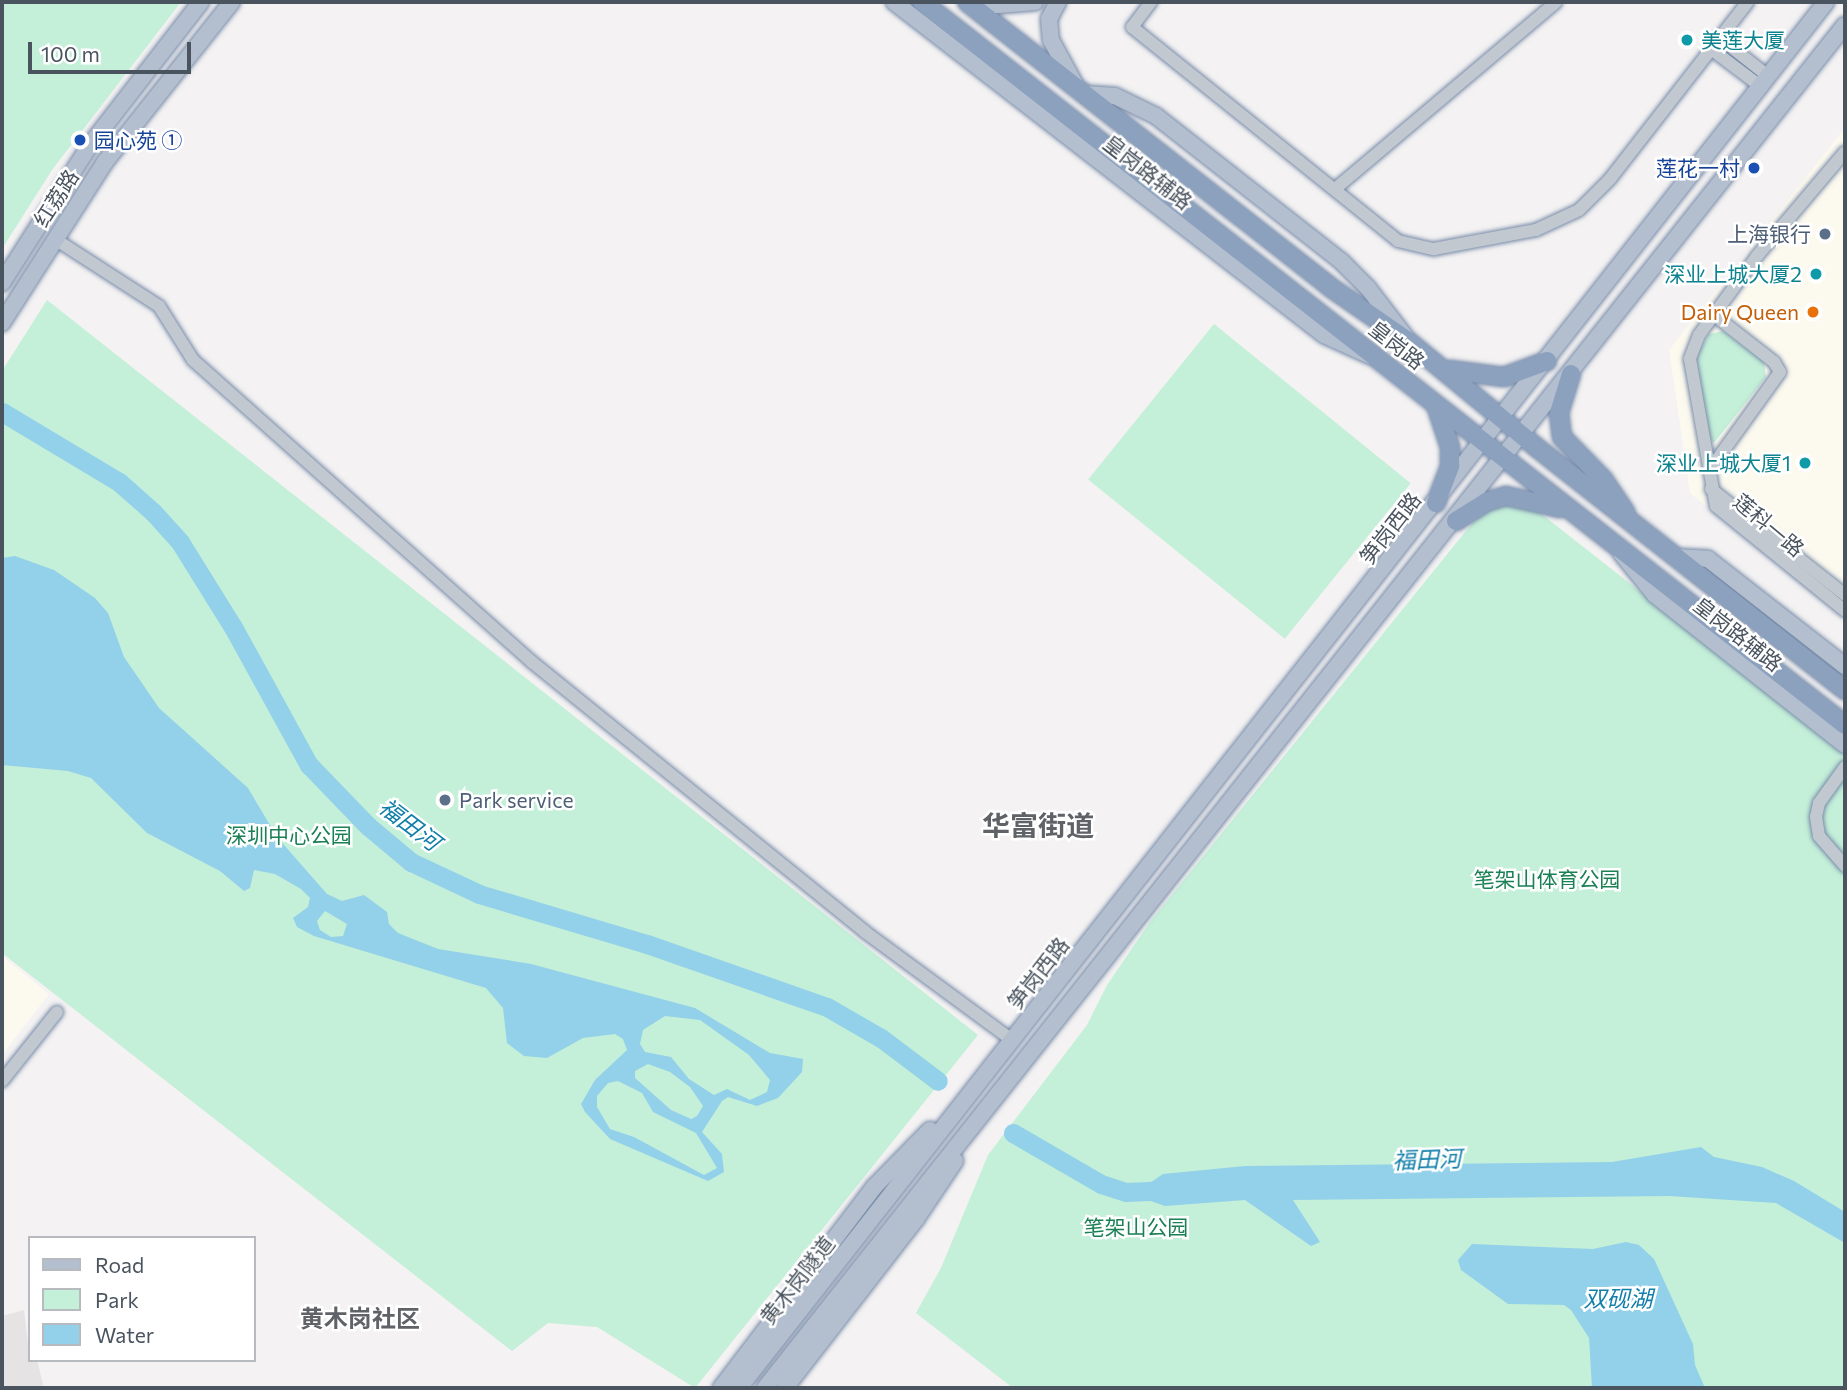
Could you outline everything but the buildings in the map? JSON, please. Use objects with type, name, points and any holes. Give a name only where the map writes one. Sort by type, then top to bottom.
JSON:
[{"type":"highway","name":"皇岗路","points":[[922,2],[1845,724]]},
{"type":"highway","name":"皇岗路","points":[[971,5],[1330,287],[1409,341],[1630,521],[1845,690]]},
{"type":"highway","points":[[1439,366],[1472,376],[1500,378],[1524,373],[1547,361]]},
{"type":"highway","points":[[1571,374],[1559,413],[1562,437],[1603,479],[1630,521]]},
{"type":"highway","points":[[1433,402],[1447,429],[1450,447],[1450,466],[1436,503]]},
{"type":"highway","points":[[1456,521],[1486,502],[1506,496],[1534,499],[1577,515]]},
{"type":"main road","name":"红荔路","points":[[2,284],[90,145],[201,2]]},
{"type":"main road","name":"红荔路","points":[[2,323],[105,162],[232,2]]},
{"type":"main road","name":"皇岗路辅路","points":[[894,2],[1324,335],[1384,364]]},
{"type":"main road","points":[[971,5],[1035,2]]},
{"type":"main road","points":[[1058,2],[1049,19],[1051,40],[1082,91]]},
{"type":"main road","name":"笋岗西路","points":[[888,1197],[1484,442],[1826,2]]},
{"type":"main road","name":"笋岗西路","points":[[904,1210],[1524,436],[1845,25]]},
{"type":"main road","name":"皇岗路辅路","points":[[1082,91],[1115,96],[1156,116],[1341,261],[1368,288],[1409,341]]},
{"type":"main road","name":"皇岗路辅路","points":[[1616,545],[1655,595],[1845,745]]},
{"type":"main road","name":"皇岗路辅路","points":[[1675,556],[1708,559],[1845,666]]},
{"type":"main road","points":[[1030,1017],[1048,1031]]},
{"type":"main road","name":"笋岗西路","points":[[721,1388],[874,1187],[983,1077]]},
{"type":"main road","name":"笋岗西路","points":[[785,1388],[916,1219],[1000,1090]]},
{"type":"main road","name":"黄木岗隧道","points":[[739,1388],[888,1197]]},
{"type":"main road","name":"黄木岗隧道","points":[[765,1388],[904,1210]]},
{"type":"street","points":[[1152,2],[1132,27],[1398,241],[1413,247],[1434,249],[1494,242],[1536,230],[1579,210],[1595,194],[1748,2]]},
{"type":"street","points":[[1335,190],[1556,2]]},
{"type":"street","points":[[1720,38],[1764,81]]},
{"type":"street","points":[[1711,49],[1764,81]]},
{"type":"street","name":"莲科一路","points":[[1841,157],[1781,224],[1693,346],[1690,359],[1711,468],[1711,489],[1725,516],[1845,611]]},
{"type":"street","points":[[55,239],[159,306],[193,360],[532,662],[876,940],[1012,1040]]},
{"type":"street","points":[[1711,468],[1780,372],[1774,362],[1714,315]]},
{"type":"street","points":[[1711,489],[1843,593]]},
{"type":"street","points":[[1845,767],[1819,803],[1816,817],[1819,836],[1845,866]]},
{"type":"street","points":[[2,1081],[57,1012]]},
{"type":"shaded area","points":[[1845,128],[1845,618],[1690,493],[1669,350]]},
{"type":"shaded area","points":[[2,956],[49,994],[2,1055]]},
{"type":"shaded area","points":[[24,1310],[28,1362],[38,1362],[44,1388],[2,1388],[2,1316]]},
{"type":"green space","points":[[2,2],[181,2],[52,170],[2,249]]},
{"type":"green space","name":"深圳中心公园","points":[[47,300],[978,1035],[695,1388],[597,1327],[548,1323],[512,1351],[2,953],[2,371]]},
{"type":"green space","points":[[1214,324],[1411,483],[1285,639],[1088,479]]},
{"type":"green space","points":[[1723,331],[1764,362],[1766,377],[1714,443],[1709,438],[1696,356],[1709,334]]},
{"type":"green space","points":[[1499,501],[1539,512],[1845,753],[1845,1388],[1013,1388],[916,1313],[941,1268],[988,1155],[1087,1025],[1107,985],[1150,922],[1478,516]]},
{"type":"water","points":[[15,556],[54,570],[95,598],[108,613],[124,657],[159,708],[248,788],[277,837],[327,894],[342,901],[364,895],[387,912],[389,924],[398,933],[438,949],[531,964],[695,1008],[770,1053],[803,1059],[802,1072],[778,1098],[757,1106],[728,1097],[722,1101],[702,1132],[722,1154],[724,1172],[708,1181],[610,1139],[585,1112],[581,1104],[595,1080],[627,1050],[623,1039],[615,1034],[583,1038],[547,1058],[524,1056],[507,1043],[503,1008],[486,988],[314,936],[297,927],[293,918],[308,907],[310,898],[301,889],[275,874],[254,870],[250,888],[244,891],[220,871],[147,833],[91,778],[68,771],[2,765],[2,558]],"holes":[[[325,911],[347,924],[343,936],[331,937],[320,930],[317,921]],[[665,1016],[700,1020],[749,1055],[770,1080],[767,1092],[750,1100],[727,1089],[714,1095],[689,1079],[671,1057],[645,1052],[640,1044],[643,1030]],[[648,1064],[670,1072],[690,1087],[703,1106],[697,1116],[691,1119],[671,1110],[635,1078],[635,1071]],[[618,1081],[642,1093],[653,1112],[696,1133],[717,1168],[704,1175],[634,1137],[610,1129],[597,1107],[597,1096],[608,1083]]]},
{"type":"water","points":[[1701,1147],[1714,1157],[1762,1167],[1794,1181],[1845,1212],[1845,1243],[1776,1203],[1669,1196],[1293,1200],[1320,1242],[1311,1246],[1245,1200],[1165,1206],[1148,1200],[1147,1185],[1163,1174],[1245,1166],[1612,1162]]},
{"type":"water","name":"双砚湖","points":[[1626,1242],[1639,1245],[1654,1259],[1693,1344],[1695,1365],[1705,1388],[1592,1388],[1589,1338],[1571,1310],[1564,1305],[1508,1304],[1461,1270],[1458,1260],[1472,1244],[1593,1249]]},
{"type":"waterway","name":"福田河","points":[[2,412],[119,482],[153,512],[180,542],[233,627],[309,765],[368,826],[411,862],[479,894],[647,944],[827,1007],[881,1038],[938,1081]]},
{"type":"waterway","name":"福田河","points":[[1013,1133],[1101,1184],[1126,1192],[1172,1190]]},
{"type":"place","name":"美莲大厦","points":[[1687,40]]},
{"type":"place","name":"园心苑 ①","points":[[80,140]]},
{"type":"place","name":"莲花一村","points":[[1754,168]]},
{"type":"place","name":"上海银行","points":[[1825,234]]},
{"type":"place","name":"深业上城大厦2","points":[[1816,274]]},
{"type":"place","name":"Dairy Queen","points":[[1813,312]]},
{"type":"place","name":"深业上城大厦1","points":[[1805,463]]},
{"type":"place","name":"Park service","points":[[445,800]]},
{"type":"district","name":"华富街道","points":[[1038,825]]},
{"type":"district","name":"黄木岗社区","points":[[360,1318]]},
{"type":"park label","name":"笔架山体育公园","points":[[1547,879]]},
{"type":"park label","name":"笔架山公园","points":[[1136,1227]]}]
